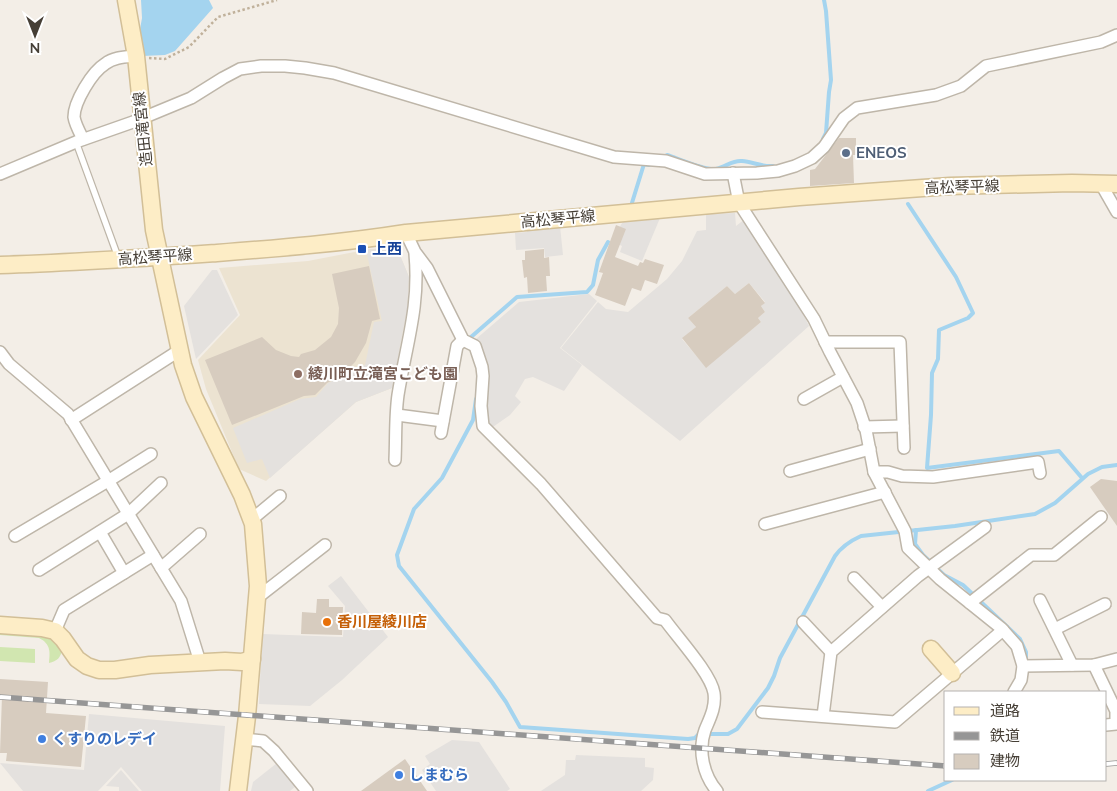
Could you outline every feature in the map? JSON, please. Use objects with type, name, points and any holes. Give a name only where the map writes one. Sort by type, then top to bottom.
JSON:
[{"type":"main road","name":"造田滝宮線","points":[[126,0],[136,56],[154,230],[183,364],[194,397],[242,495],[252,520],[256,548],[258,586],[238,791]]},
{"type":"main road","name":"高松琴平線","points":[[0,265],[119,260],[305,246],[406,233],[950,186],[1109,184]]},
{"type":"main road","points":[[0,625],[42,628],[55,631],[77,659],[87,666],[98,670],[115,670],[150,664],[242,662],[252,660]]},
{"type":"main road","points":[[931,649],[952,673]]},
{"type":"street","points":[[0,174],[80,140],[191,98],[240,69],[261,66],[305,68],[334,73],[614,156],[666,161],[705,174],[778,171],[812,158],[824,147],[844,118],[857,108],[936,94],[961,86],[986,66],[1101,42],[1117,35]]},
{"type":"street","points":[[80,140],[74,118],[76,103],[93,77],[104,64],[114,59],[136,56]]},
{"type":"street","points":[[733,173],[739,203],[814,319],[857,403],[874,472],[906,532],[908,548],[975,600],[1017,646],[1026,666],[1015,691]]},
{"type":"street","points":[[1109,184],[1117,212]]},
{"type":"street","points":[[395,460],[398,396],[414,316],[417,275],[414,252],[406,233]]},
{"type":"street","points":[[414,252],[427,268],[463,340],[475,346],[482,367],[481,406],[483,426],[542,484],[657,618],[666,620],[706,674],[714,691],[715,702],[704,734],[702,760],[712,785],[717,791]]},
{"type":"street","points":[[441,433],[457,346],[463,340]]},
{"type":"street","points":[[825,342],[900,342],[904,448]]},
{"type":"street","points":[[71,420],[180,350]]},
{"type":"street","points":[[0,352],[4,365],[68,414],[181,602],[200,662]]},
{"type":"street","points":[[804,399],[843,377]]},
{"type":"street","points":[[397,415],[443,421]]},
{"type":"street","points":[[864,426],[903,426]]},
{"type":"street","points":[[790,471],[870,450]]},
{"type":"street","points":[[15,536],[108,482],[151,454]]},
{"type":"street","points":[[874,472],[934,478],[1038,462],[1040,473]]},
{"type":"street","points":[[39,570],[128,514],[161,483]]},
{"type":"street","points":[[765,524],[885,492]]},
{"type":"street","points":[[252,520],[280,496]]},
{"type":"street","points":[[975,600],[1031,555],[1054,555],[1101,517]]},
{"type":"street","points":[[823,716],[831,652],[932,566],[986,527]]},
{"type":"street","points":[[100,532],[124,573]]},
{"type":"street","points":[[161,568],[200,534]]},
{"type":"street","points":[[257,598],[325,545]]},
{"type":"street","points":[[55,631],[64,610],[153,555]]},
{"type":"street","points":[[854,578],[882,607]]},
{"type":"street","points":[[1040,600],[1072,665]]},
{"type":"street","points":[[1055,629],[1105,604]]},
{"type":"street","points":[[803,622],[831,652]]},
{"type":"street","points":[[762,712],[895,722],[1003,630]]},
{"type":"street","points":[[1026,666],[1094,665],[1117,659]]},
{"type":"street","points":[[1094,665],[1106,691]]},
{"type":"street","points":[[1107,692],[1116,711],[1116,724],[1107,724]]},
{"type":"street","points":[[244,739],[263,741],[274,751],[307,791]]},
{"type":"lane","points":[[80,140],[119,260]]},
{"type":"path","points":[[165,58],[189,47],[218,17],[277,0]]},
{"type":"shaded area","points":[[735,213],[736,226],[745,219],[791,290],[809,326],[680,441],[561,348],[598,302],[606,309],[628,312],[667,279],[682,261],[697,231],[706,230],[706,214]],"holes":[[[749,283],[765,302],[761,306],[765,312],[758,318],[761,322],[706,367],[682,339],[696,327],[688,318],[727,286],[735,294]]]},
{"type":"shaded area","points":[[660,218],[642,261],[620,252],[622,246],[611,241],[624,220]]},
{"type":"shaded area","points":[[560,226],[563,255],[545,257],[544,248],[516,250],[515,233],[527,232],[527,229]]},
{"type":"shaded area","name":"綾川町立滝宮こども園","points":[[397,248],[409,277],[407,309],[392,388],[356,402],[266,481],[239,469],[206,389],[198,360],[240,315],[219,268],[308,261],[370,249]]},
{"type":"shaded area","points":[[397,248],[409,277],[407,309],[392,388],[356,402],[270,478],[262,459],[247,463],[233,428],[300,399],[316,397],[328,383],[365,365],[374,322],[382,321],[366,250]]},
{"type":"shaded area","points":[[212,270],[217,270],[238,315],[196,359],[184,306]]},
{"type":"shaded area","points":[[589,294],[597,301],[560,348],[582,365],[564,391],[533,377],[525,379],[515,396],[521,402],[510,415],[490,429],[486,421],[483,361],[476,339],[519,302]]},
{"type":"shaded area","points":[[341,576],[388,637],[342,680],[310,706],[259,704],[262,634],[343,637],[345,606],[328,586]]},
{"type":"shaded area","points":[[89,714],[225,726],[220,791],[142,791],[121,767],[98,791],[23,791],[0,763],[84,770]]},
{"type":"shaded area","points":[[452,740],[479,742],[510,789],[507,791],[436,791],[422,770],[430,764],[425,756]]},
{"type":"shaded area","points":[[576,755],[645,758],[645,767],[654,768],[653,780],[641,791],[541,791],[565,775],[566,760],[575,760]]},
{"type":"shaded area","points":[[277,763],[296,786],[290,791],[251,791],[253,782]]},
{"type":"shaded area","points":[[121,770],[139,791],[119,791],[119,787],[106,786]]},
{"type":"green space","points":[[0,632],[52,638],[62,649],[61,655],[49,663],[49,649],[43,640],[39,638],[0,635]]},
{"type":"green space","points":[[0,647],[35,649],[35,663],[0,661]]},
{"type":"water","points":[[141,0],[209,0],[213,8],[175,51],[165,55],[142,56],[139,35],[142,18]]},
{"type":"building","points":[[839,138],[856,138],[856,155],[853,155],[854,183],[810,186],[810,170],[815,169]]},
{"type":"building","points":[[616,225],[626,229],[615,257],[638,266],[645,259],[664,265],[657,284],[645,280],[641,291],[632,288],[625,306],[595,295],[603,273],[599,272]]},
{"type":"building","points":[[544,249],[544,258],[549,257],[550,276],[546,276],[547,291],[528,293],[527,277],[524,278],[522,260],[525,260],[525,251]]},
{"type":"building","points":[[369,266],[380,319],[372,321],[366,343],[355,362],[342,375],[327,383],[315,395],[304,396],[232,425],[205,360],[262,337],[276,350],[291,356],[299,357],[301,354],[315,350],[331,337],[338,324],[339,308],[332,274]]},
{"type":"building","points":[[749,283],[765,303],[761,306],[765,312],[758,318],[761,322],[706,368],[682,338],[696,327],[688,318],[727,286],[735,294]]},
{"type":"building","points":[[1101,479],[1117,481],[1117,526],[1090,487]]},
{"type":"building","points":[[317,599],[329,599],[329,607],[343,607],[342,635],[301,634],[302,612],[316,613]]},
{"type":"building","name":"くすりのレデイ","points":[[0,679],[48,682],[46,713],[86,716],[81,767],[6,761],[7,753],[0,753],[2,696],[0,696]]},
{"type":"building","name":"しまむら","points":[[405,759],[427,791],[361,791]]},
{"type":"waterway","points":[[823,139],[826,133],[831,80],[824,0]]},
{"type":"waterway","points":[[667,157],[667,155],[699,167],[711,169],[720,168],[738,161],[773,166]]},
{"type":"waterway","points":[[631,206],[644,164],[649,165]]},
{"type":"waterway","points":[[908,204],[956,277],[973,313],[968,318],[939,330],[938,359],[932,373],[927,468],[1059,451],[1082,478]]},
{"type":"waterway","points":[[471,337],[517,297],[587,292],[593,285],[598,260],[608,242]]},
{"type":"waterway","points":[[476,399],[473,420],[442,478],[414,509],[397,555],[399,566],[492,682],[520,727],[688,739],[695,738],[699,734],[728,734],[737,729],[768,688],[780,658],[835,556],[846,544],[861,536],[955,526],[1035,514],[1055,503],[1088,474],[1102,467],[1117,465]]},
{"type":"waterway","points":[[916,530],[915,544],[923,555],[944,575],[963,585],[1020,639],[1026,652],[1026,659]]},
{"type":"waterway","points":[[928,791],[950,781]]},
{"type":"railway","points":[[0,697],[944,766]]},
{"type":"railway","points":[[1107,764],[1117,763]]},
{"type":"place","name":"ENEOS","points":[[846,153]]},
{"type":"place","name":"上西","points":[[362,249]]},
{"type":"place","name":"綾川町立滝宮こども園","points":[[298,374]]},
{"type":"place","name":"香川屋綾川店","points":[[327,622]]},
{"type":"place","name":"くすりのレデイ","points":[[42,739]]},
{"type":"place","name":"しまむら","points":[[399,775]]}]
